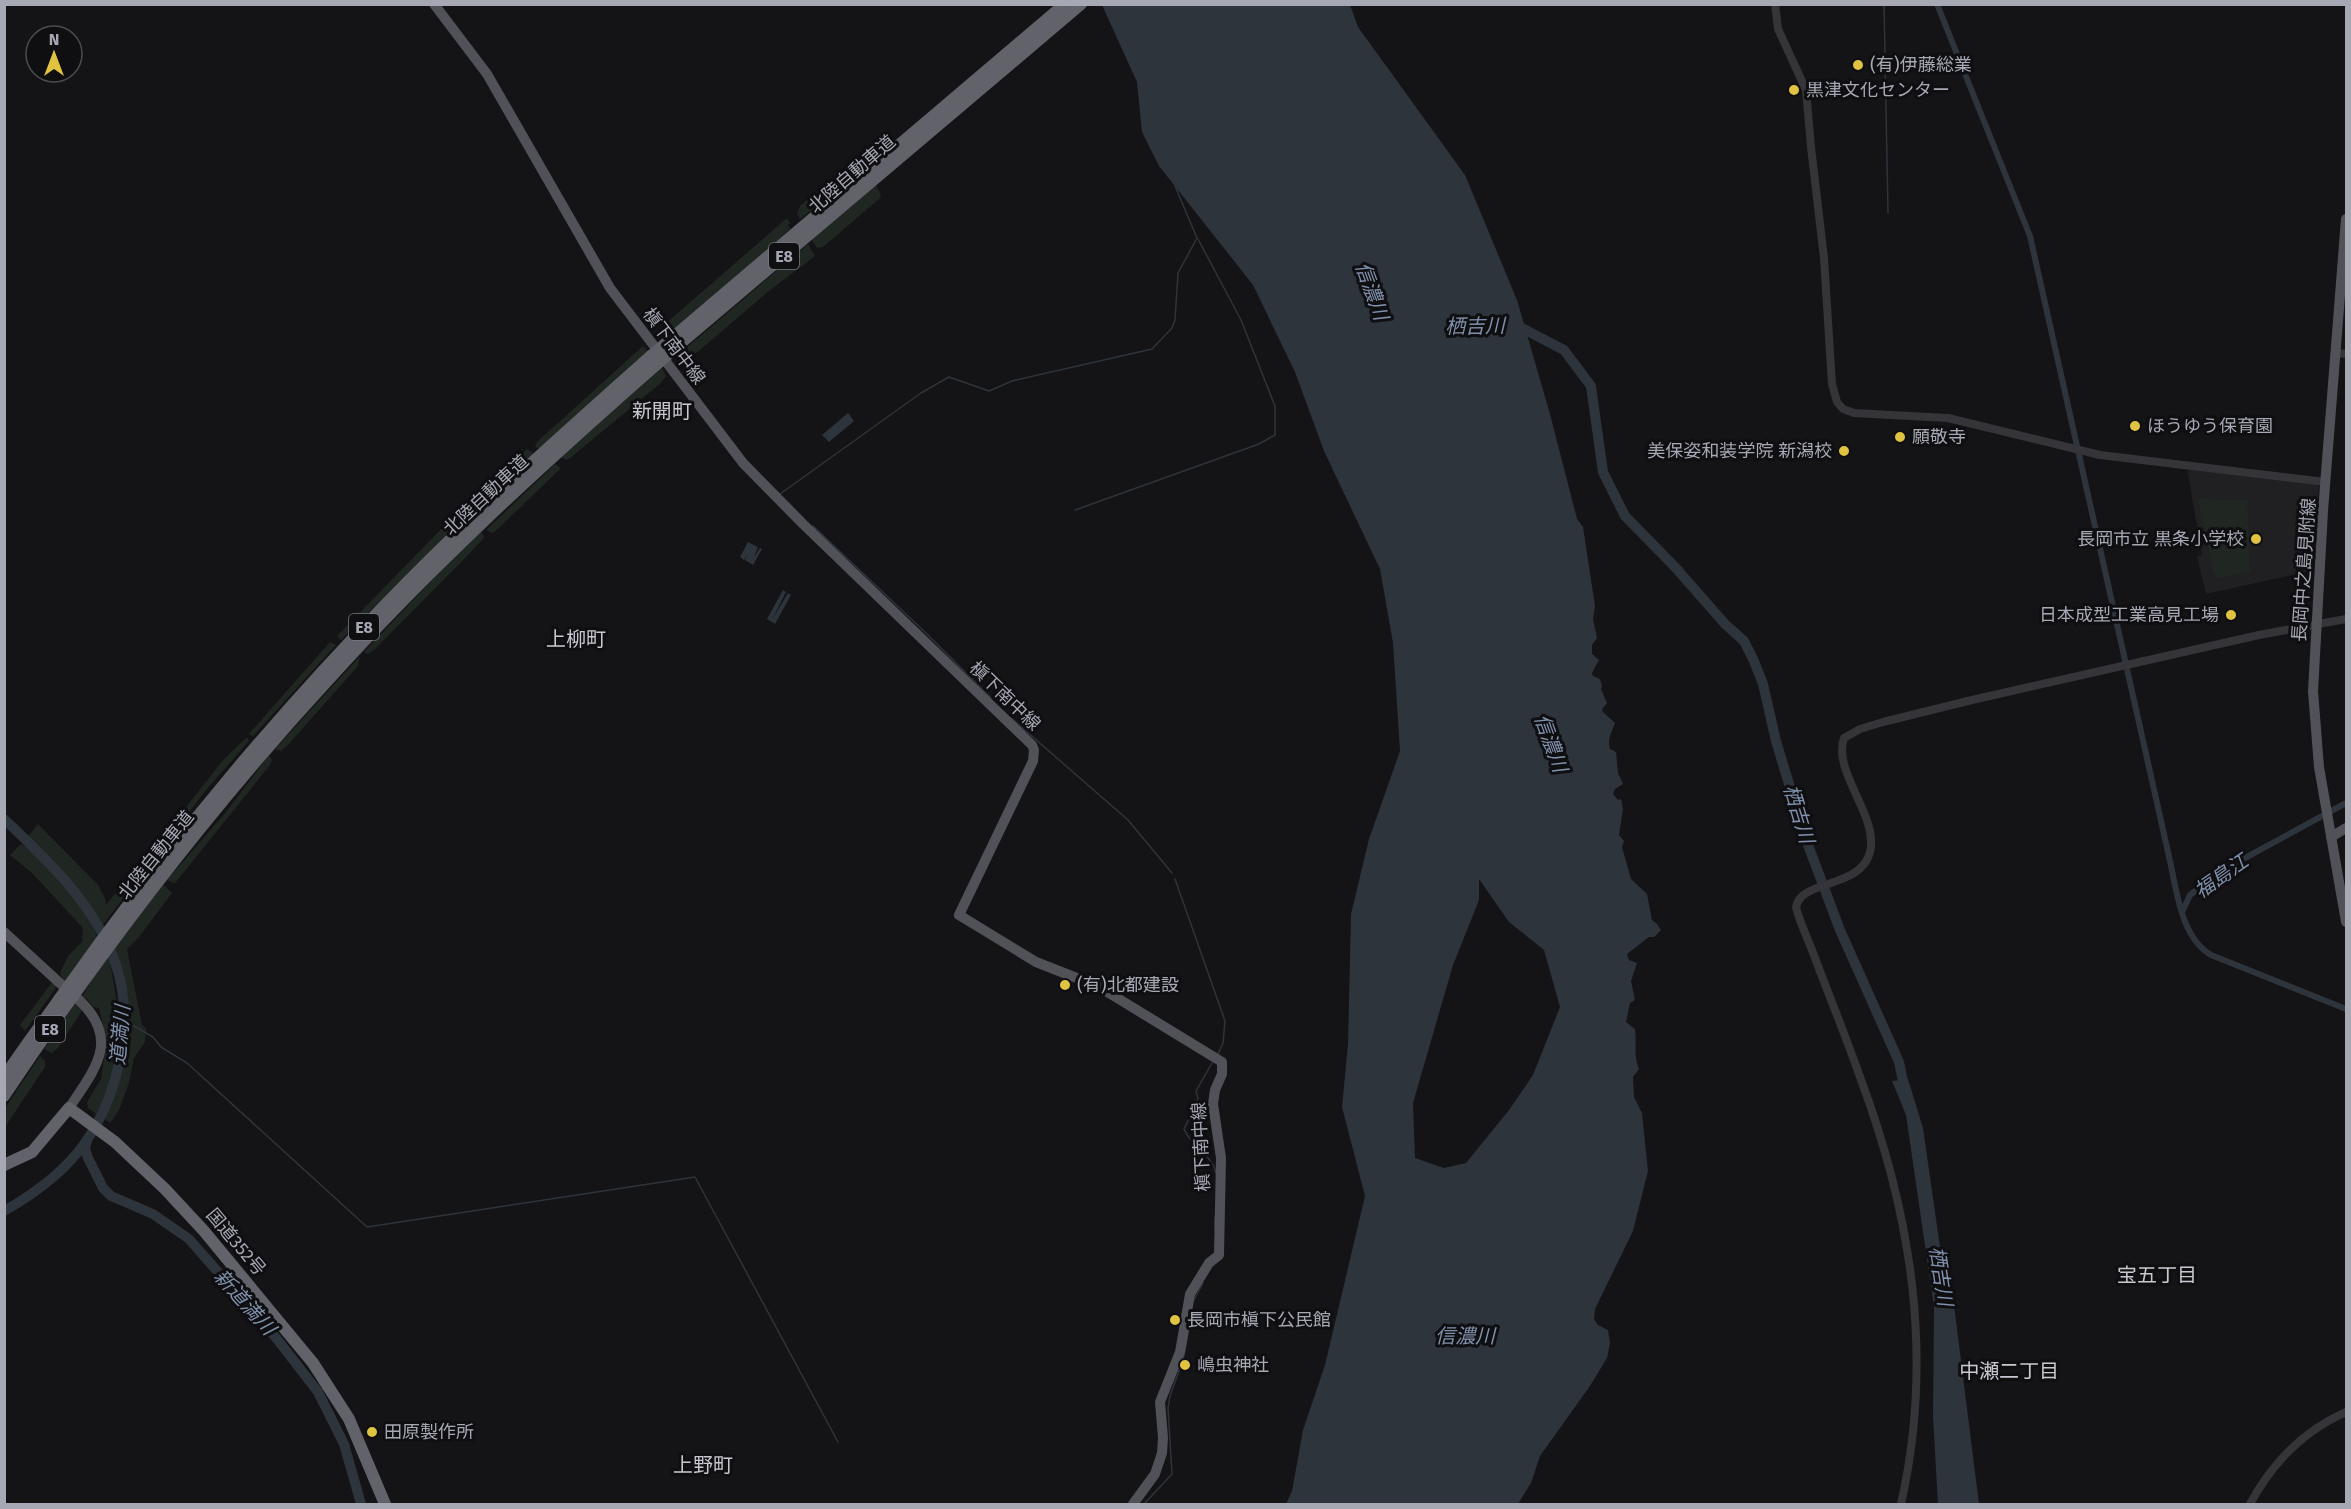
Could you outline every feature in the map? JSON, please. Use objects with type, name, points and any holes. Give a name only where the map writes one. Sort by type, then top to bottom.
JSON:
[{"type":"highway","name":"北陸自動車道","points":[[4,1078],[112,932],[260,742],[365,626],[495,497],[889,160],[1065,4]]},
{"type":"highway","name":"北陸自動車道","points":[[889,160],[1081,4]]},
{"type":"highway","name":"北陸自動車道","points":[[4,1096],[94,957]]},
{"type":"highway","name":"国道352号","points":[[69,1108],[147,1170],[183,1208],[314,1363],[349,1419],[385,1504]]},
{"type":"highway","points":[[4,1165],[32,1152],[69,1108]]},
{"type":"main road","name":"槇下南中線","points":[[434,4],[487,74],[610,288],[743,463],[1032,745],[1035,755],[1033,761],[959,915],[1036,962],[1096,986],[1114,996],[1222,1062],[1222,1074],[1215,1090],[1213,1104],[1221,1158],[1219,1255],[1209,1263],[1191,1294],[1180,1352],[1160,1402],[1162,1453],[1155,1474],[1145,1491],[1133,1504]]},
{"type":"main road","name":"長岡中之島見附線","points":[[2346,219],[2342,353],[2326,483],[2313,682],[2313,714],[2346,922]]},
{"type":"main road","points":[[2331,837],[2346,828]]},
{"type":"main road","points":[[4,932],[63,986]]},
{"type":"main road","points":[[69,1108],[94,1071],[102,1047],[101,1031],[97,1022],[87,1007],[78,999]]},
{"type":"street","points":[[1775,4],[1778,29],[1806,90],[1824,258],[1832,384],[1835,398],[1843,409],[1860,414],[1948,418],[2100,455],[2326,483]]},
{"type":"street","points":[[1901,1504],[1914,1432],[1918,1380],[1916,1323],[1907,1245],[1886,1154],[1860,1075],[1797,912],[1797,901],[1806,893],[1855,874],[1867,861],[1872,837],[1845,765],[1842,746],[1844,738],[1860,729],[1912,714],[2125,665],[2317,623],[2346,619]]},
{"type":"street","points":[[2250,1504],[2288,1450],[2326,1422],[2346,1412]]},
{"type":"shaded area","points":[[876,148],[884,152],[800,219],[797,214],[800,206],[858,158],[865,161],[871,156],[870,150]]},
{"type":"shaded area","points":[[876,185],[881,195],[879,199],[823,247],[817,248],[811,239]]},
{"type":"shaded area","points":[[787,218],[790,229],[736,279],[667,337],[664,325]]},
{"type":"shaded area","points":[[808,244],[815,256],[769,291],[700,350],[687,359],[680,358],[678,355]]},
{"type":"shaded area","points":[[643,346],[650,353],[541,449],[535,447],[537,442]]},
{"type":"shaded area","points":[[662,368],[666,376],[661,383],[570,458],[567,460],[560,457]]},
{"type":"shaded area","points":[[527,449],[537,455],[465,519],[462,517],[463,509]]},
{"type":"shaded area","points":[[555,464],[561,468],[501,526],[493,533],[486,530]]},
{"type":"shaded area","name":"長岡市立 黒条小学校","points":[[2189,468],[2318,484],[2311,571],[2206,594],[2197,556],[2202,555],[2188,474]]},
{"type":"shaded area","points":[[2198,499],[2247,500],[2250,571],[2219,578],[2214,574]]},
{"type":"shaded area","points":[[453,517],[460,521],[341,640],[337,636]]},
{"type":"shaded area","points":[[481,532],[483,539],[469,554],[374,650],[368,654],[364,652],[456,555]]},
{"type":"shaded area","points":[[330,642],[336,645],[253,736],[249,734]]},
{"type":"shaded area","points":[[360,656],[358,666],[287,746],[281,751],[275,749]]},
{"type":"shaded area","points":[[247,737],[249,741],[206,790],[146,868],[141,865],[223,760]]},
{"type":"shaded area","points":[[269,755],[272,760],[270,765],[176,882],[167,880],[226,812]]},
{"type":"shaded area","points":[[38,824],[98,885],[106,905],[135,869],[142,874],[102,926],[78,890],[27,838]]},
{"type":"shaded area","points":[[21,844],[46,862],[68,885],[86,912],[98,940],[65,983],[60,973],[68,956],[82,942],[83,928],[32,873],[10,855]]},
{"type":"shaded area","points":[[161,885],[172,893],[139,937],[127,949],[142,1025],[146,1028],[145,1042],[134,1058],[129,1083],[119,1110],[110,1123],[101,1116],[113,1089],[121,1061],[127,1018],[127,996],[121,969],[113,949]]},
{"type":"shaded area","points":[[109,957],[118,1019],[118,1056],[106,1094],[96,1114],[88,1108],[87,1102],[101,1079],[107,1040],[99,1008],[93,1007],[87,999],[82,997],[97,971]]},
{"type":"shaded area","points":[[53,981],[57,985],[55,989],[25,1031],[20,1025]]},
{"type":"shaded area","points":[[76,1002],[82,1008],[81,1012],[58,1048],[52,1053],[44,1049]]},
{"type":"shaded area","points":[[40,1056],[45,1061],[45,1067],[5,1127],[5,1108]]},
{"type":"water","name":"信濃川","points":[[1102,5],[1350,5],[1358,27],[1465,175],[1517,300],[1577,519],[1583,527],[1595,606],[1593,619],[1597,638],[1592,645],[1592,654],[1599,660],[1592,673],[1600,679],[1601,689],[1607,703],[1602,711],[1615,723],[1609,745],[1610,749],[1616,752],[1618,773],[1623,784],[1615,789],[1613,794],[1618,800],[1621,799],[1623,809],[1619,835],[1624,841],[1622,847],[1631,879],[1647,894],[1652,920],[1661,930],[1627,954],[1629,960],[1637,963],[1631,981],[1635,1000],[1630,1003],[1626,1022],[1635,1029],[1639,1069],[1633,1077],[1634,1097],[1642,1113],[1648,1171],[1633,1231],[1595,1309],[1594,1319],[1598,1325],[1608,1330],[1610,1343],[1607,1358],[1540,1456],[1531,1483],[1518,1504],[1286,1504],[1292,1491],[1303,1430],[1325,1365],[1365,1196],[1342,1107],[1348,1044],[1351,914],[1369,839],[1400,751],[1393,643],[1380,569],[1324,451],[1295,372],[1253,285],[1159,166],[1142,132],[1137,82]],"holes":[[[1479,879],[1509,922],[1544,950],[1560,1007],[1533,1075],[1509,1110],[1466,1163],[1444,1168],[1415,1158],[1413,1103],[1453,965],[1479,900]]]},
{"type":"water","points":[[848,413],[854,421],[829,442],[822,435]]},
{"type":"water","points":[[748,542],[758,547],[754,557],[760,548],[762,549],[753,565],[745,560],[748,554],[744,560],[740,557]]},
{"type":"water","points":[[783,590],[786,592],[772,620],[788,593],[791,595],[775,624],[767,619]]},
{"type":"water","points":[[1908,1079],[1923,1128],[1943,1268],[1954,1305],[1979,1504],[1938,1504],[1933,1417],[1934,1307],[1906,1115],[1892,1081]]},
{"type":"waterway","points":[[1884,4],[1888,213]]},
{"type":"waterway","points":[[1937,4],[2030,236],[2178,900],[2187,926],[2201,947],[2211,955],[2346,1009]]},
{"type":"waterway","points":[[780,494],[921,393],[949,377],[989,391],[1012,381],[1152,349],[1172,328],[1175,320],[1178,273],[1197,238],[1175,186]]},
{"type":"waterway","points":[[1075,510],[1259,444],[1275,435],[1275,406],[1241,320],[1198,239]]},
{"type":"waterway","name":"栖吉川","points":[[1514,324],[1564,350],[1591,386],[1603,472],[1625,516],[1675,567],[1725,624],[1744,641],[1763,684],[1776,741],[1805,837],[1840,930],[1899,1062],[1905,1091]]},
{"type":"waterway","points":[[813,526],[991,698]]},
{"type":"waterway","points":[[1011,718],[1128,820],[1172,873]]},
{"type":"waterway","name":"福島江","points":[[2183,910],[2190,895],[2223,870],[2346,803]]},
{"type":"waterway","name":"道満川","points":[[4,819],[68,884],[95,921],[115,962],[124,1007],[124,1030],[116,1077],[98,1121],[87,1140],[70,1162],[39,1189],[4,1211]]},
{"type":"waterway","points":[[1175,879],[1225,1021],[1223,1043],[1218,1054]]},
{"type":"waterway","points":[[124,1020],[153,1037],[161,1047],[187,1063],[367,1227],[695,1177],[838,1442]]},
{"type":"waterway","points":[[1212,1063],[1196,1091],[1198,1099],[1184,1129],[1191,1141],[1214,1166],[1216,1173]]},
{"type":"waterway","name":"新道満川","points":[[87,1140],[85,1148],[88,1158],[103,1188],[111,1196],[153,1214],[189,1239],[277,1339],[318,1392],[344,1444],[361,1504]]},
{"type":"waterway","points":[[1215,1217],[1215,1230]]},
{"type":"waterway","points":[[1194,1300],[1203,1283]]},
{"type":"waterway","points":[[1144,1504],[1172,1474],[1168,1408],[1183,1360],[1189,1328]]},
{"type":"place","name":"(有)伊藤総業","points":[[1858,65]]},
{"type":"place","name":"黒津文化センター","points":[[1794,90]]},
{"type":"place","name":"ほうゆう保育園","points":[[2135,426]]},
{"type":"place","name":"願敬寺","points":[[1900,437]]},
{"type":"place","name":"美保姿和装学院 新潟校","points":[[1844,451]]},
{"type":"place","name":"長岡市立 黒条小学校","points":[[2256,539]]},
{"type":"place","name":"日本成型工業高見工場","points":[[2231,615]]},
{"type":"place","name":"(有)北都建設","points":[[1065,985]]},
{"type":"place","name":"長岡市槇下公民館","points":[[1175,1320]]},
{"type":"place","name":"嶋虫神社","points":[[1185,1365]]},
{"type":"place","name":"田原製作所","points":[[372,1432]]},
{"type":"district","name":"新開町","points":[[662,411]]},
{"type":"district","name":"上柳町","points":[[576,639]]},
{"type":"district","name":"宝五丁目","points":[[2157,1275]]},
{"type":"district","name":"中瀬二丁目","points":[[2009,1371]]},
{"type":"district","name":"上野町","points":[[703,1465]]}]
